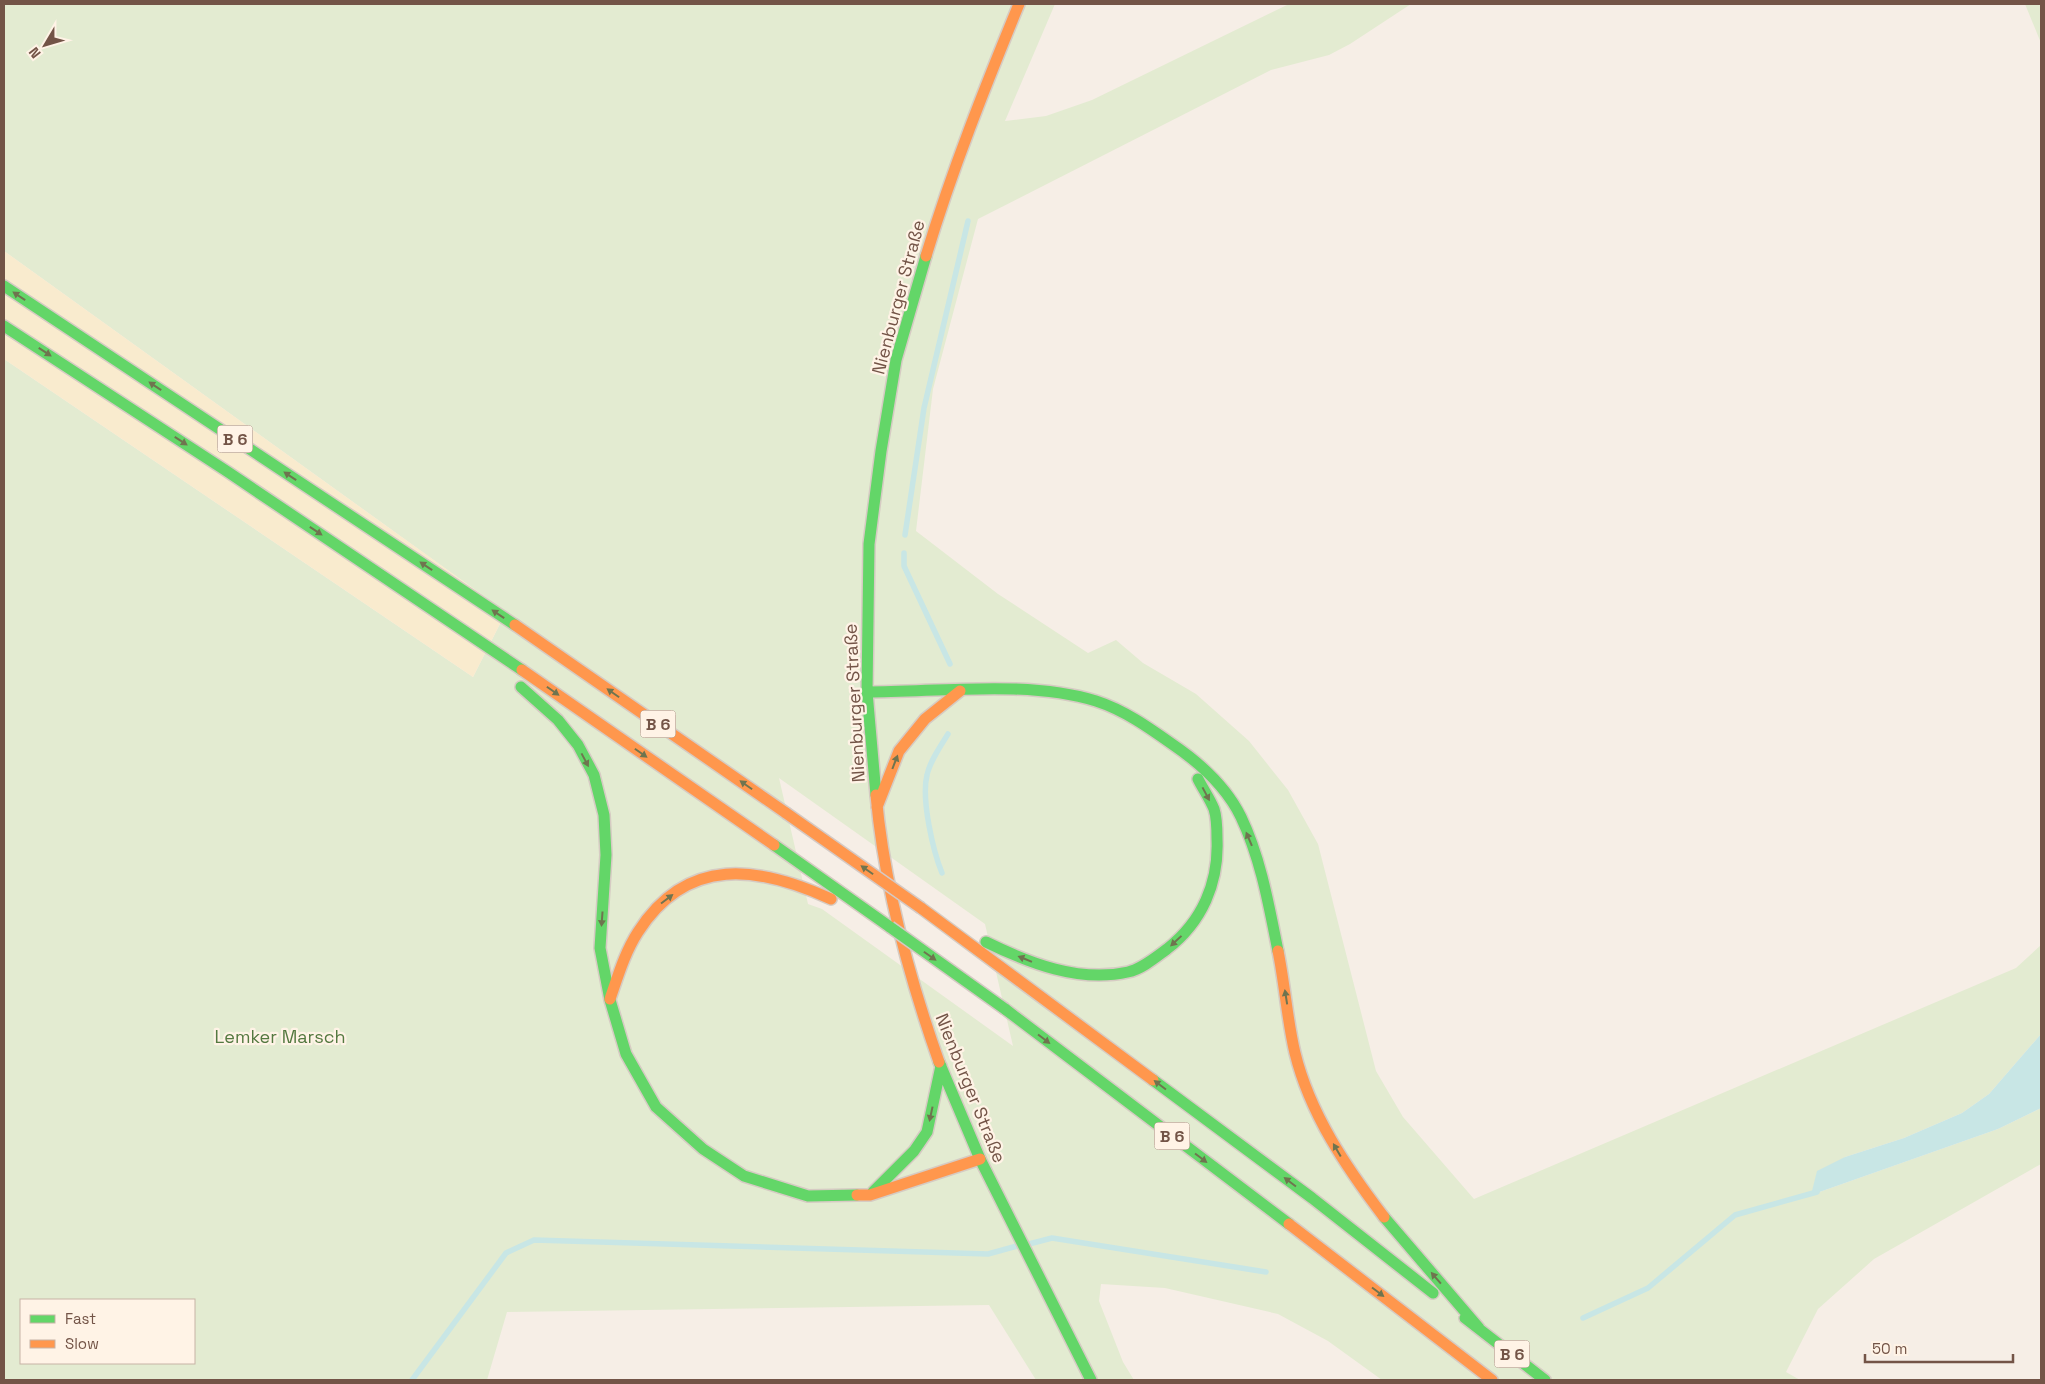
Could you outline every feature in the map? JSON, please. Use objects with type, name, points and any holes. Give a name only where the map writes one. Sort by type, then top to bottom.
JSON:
[{"type":"main road","name":"Nienburger Straße","points":[[1019,4],[971,121],[946,193],[896,360],[881,451],[869,544],[866,629],[867,692],[877,807],[894,910],[918,1003],[941,1066],[980,1159],[1091,1380]]},
{"type":"main road","name":"B 6","points":[[4,286],[530,635],[921,908],[1312,1198],[1544,1380]]},
{"type":"main road","name":"B 6","points":[[4,326],[229,472],[513,664],[798,861],[1005,1009],[1492,1380]]},
{"type":"main road","points":[[454,624],[509,677],[558,720],[578,745],[594,776],[604,814],[606,854],[600,948],[610,1000],[626,1054],[656,1107],[703,1149],[744,1176],[808,1196],[870,1195],[980,1159]]},
{"type":"main road","points":[[867,692],[983,690],[1044,693],[1089,699],[1136,719],[1183,751],[1221,785],[1239,814],[1255,852],[1276,935],[1294,1047],[1306,1088],[1323,1126],[1351,1174],[1384,1217],[1479,1328]]},
{"type":"main road","points":[[877,807],[899,751],[925,719],[960,691]]},
{"type":"main road","points":[[921,908],[990,944],[1044,967],[1074,973],[1130,972],[1172,946],[1190,928],[1202,912],[1216,876],[1218,844],[1214,810],[1183,751]]},
{"type":"main road","points":[[610,1000],[624,957],[639,930],[657,906],[685,885],[717,874],[747,872],[804,886],[890,928]]},
{"type":"main road","points":[[870,1195],[914,1151],[927,1132],[941,1066]]},
{"type":"green space","name":"Lemker Marsch","points":[[4,4],[1055,4],[1005,121],[1046,116],[1092,100],[1289,4],[1411,4],[1350,44],[1329,55],[1271,70],[978,219],[933,389],[916,531],[998,594],[1088,653],[1116,640],[1143,663],[1196,694],[1249,741],[1288,790],[1318,844],[1376,1071],[1403,1117],[1474,1199],[2016,968],[2041,945],[2041,1034],[1989,1094],[1962,1113],[1904,1138],[1845,1157],[1811,1195],[1998,1129],[2041,1108],[2041,1164],[1874,1259],[1818,1309],[1786,1372],[1800,1380],[1382,1380],[1328,1341],[1278,1314],[1165,1288],[1101,1284],[1099,1301],[1123,1362],[1134,1380],[1036,1380],[989,1305],[507,1312],[487,1380],[4,1380],[4,359],[473,677],[506,612],[4,251]],"holes":[[[779,778],[985,924],[1013,1046],[822,909],[808,904]]]},
{"type":"green space","points":[[2025,4],[2041,4],[2041,43]]},
{"type":"sand","points":[[4,251],[506,612],[473,677],[4,359]]},
{"type":"water","points":[[2041,1034],[2041,1108],[1998,1129],[1811,1195],[1817,1171],[1845,1157],[1904,1138],[1962,1113],[1989,1094]]},
{"type":"waterway","points":[[905,535],[924,408],[968,221]]},
{"type":"waterway","points":[[904,553],[904,566],[950,664]]},
{"type":"waterway","points":[[942,873],[929,825],[926,785],[930,765],[948,734]]},
{"type":"waterway","points":[[1583,1318],[1648,1288],[1735,1215],[1817,1192]]},
{"type":"waterway","points":[[1029,1244],[1052,1238],[1266,1272]]},
{"type":"waterway","points":[[412,1380],[506,1253],[534,1240],[988,1254],[1017,1246]]},
{"type":"traffic: fast","points":[[876,795],[867,692],[869,544],[881,451],[896,360],[926,256]]},
{"type":"traffic: fast","points":[[4,286],[515,625]]},
{"type":"traffic: fast","points":[[4,326],[228,472],[522,670]]},
{"type":"traffic: fast","points":[[521,687],[558,720],[578,745],[594,775],[604,815],[606,855],[600,948],[610,1000],[626,1054],[656,1107],[703,1149],[744,1176],[808,1196],[857,1195]]},
{"type":"traffic: fast","points":[[867,692],[983,689],[1042,691],[1096,701],[1116,709],[1145,725],[1202,767],[1220,785],[1235,806],[1254,849],[1268,900],[1278,951]]},
{"type":"traffic: fast","points":[[986,942],[1037,964],[1073,973],[1091,975],[1110,975],[1128,972],[1149,962],[1167,949],[1190,927],[1199,914],[1206,900],[1215,871],[1217,855],[1216,816],[1198,779]]},
{"type":"traffic: fast","points":[[774,845],[890,927]]},
{"type":"traffic: fast","points":[[890,927],[1005,1009]]},
{"type":"traffic: fast","points":[[1005,1009],[1289,1224]]},
{"type":"traffic: fast","points":[[939,1062],[980,1159],[1091,1380]]},
{"type":"traffic: fast","points":[[873,1192],[914,1151],[927,1132],[941,1066]]},
{"type":"traffic: fast","points":[[1153,1080],[1312,1198],[1433,1293]]},
{"type":"traffic: fast","points":[[1384,1217],[1479,1328]]},
{"type":"traffic: fast","points":[[1465,1318],[1545,1380]]},
{"type":"traffic: slow","points":[[926,256],[970,129],[1019,4]]},
{"type":"traffic: slow","points":[[515,625],[786,813]]},
{"type":"traffic: slow","points":[[522,670],[774,845]]},
{"type":"traffic: slow","points":[[877,807],[899,751],[925,719],[960,691]]},
{"type":"traffic: slow","points":[[876,795],[885,862],[899,930],[939,1062]]},
{"type":"traffic: slow","points":[[786,813],[921,908]]},
{"type":"traffic: slow","points":[[610,999],[633,940],[657,907],[679,890],[702,879],[726,874],[777,879],[831,899]]},
{"type":"traffic: slow","points":[[921,908],[1153,1080]]},
{"type":"traffic: slow","points":[[1278,951],[1292,1041],[1310,1097],[1320,1119],[1343,1159],[1384,1217]]},
{"type":"traffic: slow","points":[[857,1195],[870,1195],[980,1159]]},
{"type":"traffic: slow","points":[[1289,1224],[1492,1380]]}]
